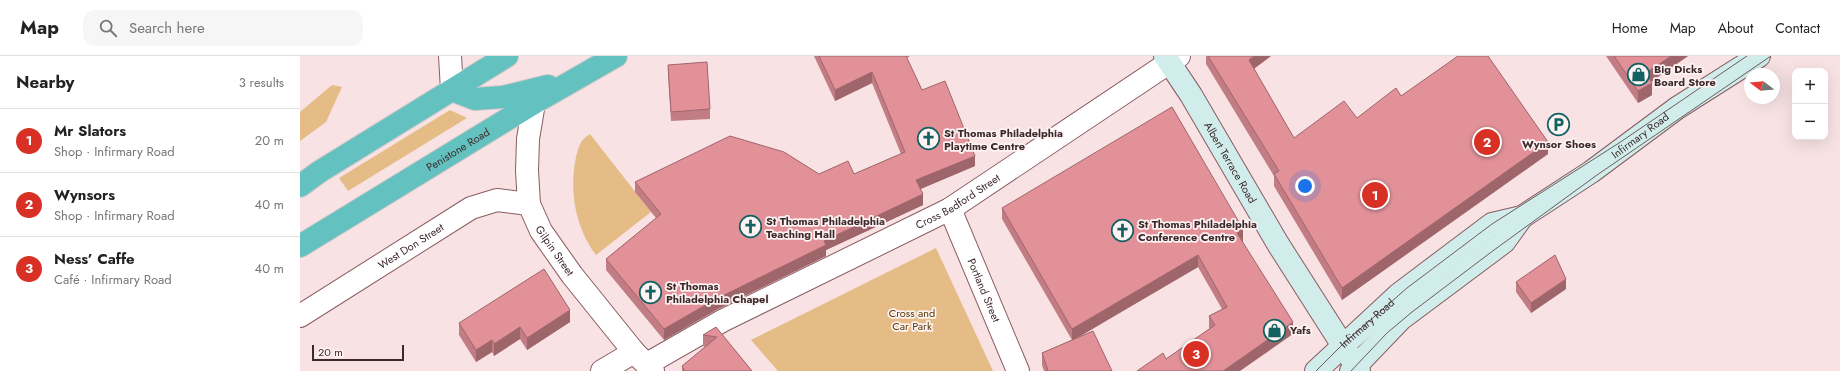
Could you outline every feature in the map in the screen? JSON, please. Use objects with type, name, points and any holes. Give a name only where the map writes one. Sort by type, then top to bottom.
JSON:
[{"type":"highway","points":[[300,186],[319,172],[507,56]]},
{"type":"highway","name":"Penistone Road","points":[[300,246],[534,103],[616,56]]},
{"type":"highway","points":[[452,90],[475,98],[503,98],[575,80]]},
{"type":"street","points":[[450,56],[452,90]]},
{"type":"street","name":"Cross Bedford Street","points":[[602,371],[645,362],[722,321],[950,208],[1172,58]]},
{"type":"street","name":"Albert Terrace Road","points":[[1172,58],[1191,95],[1282,250],[1343,344],[1355,369]]},
{"type":"street","name":"Infirmary Road","points":[[1316,371],[1343,344],[1399,294],[1492,224],[1522,217],[1595,169],[1745,60]]},
{"type":"street","name":"Gilpin Street","points":[[534,103],[527,155],[529,204],[541,231],[554,250],[645,362]]},
{"type":"street","name":"West Don Street","points":[[300,316],[471,208],[497,200],[529,204]]},
{"type":"street","name":"Portland Street","points":[[950,208],[1018,371]]},
{"type":"street","name":"Infirmary Road","points":[[1355,369],[1401,319],[1504,242],[1522,217]]},
{"type":"green space","points":[[332,85],[342,87],[326,122],[300,141],[300,112]]},
{"type":"green space","points":[[450,110],[467,118],[348,191],[339,178]]},
{"type":"green space","points":[[590,134],[651,212],[596,255],[583,233],[576,208],[573,182],[576,157],[580,144]]},
{"type":"green space","name":"Cross and Car Park","points":[[936,248],[993,371],[778,371],[751,340]]},
{"type":"building","points":[[819,56],[906,56],[922,90],[945,81],[975,156],[916,180],[923,194],[824,241],[826,245],[716,299],[664,329],[606,259],[661,214],[635,182],[730,136],[784,152],[819,174],[848,161],[854,174],[905,152],[872,72],[835,90]]},
{"type":"building","points":[[1208,56],[1254,56],[1249,60],[1294,138],[1344,101],[1357,118],[1396,88],[1401,96],[1458,56],[1488,56],[1548,142],[1342,288],[1274,174],[1279,171]]},
{"type":"building","points":[[1614,56],[1671,56],[1646,73],[1652,83],[1638,91]]},
{"type":"building","points":[[707,62],[710,109],[671,112],[668,65]]},
{"type":"building","name":"St Thomas Philadelphia Conference Centre","points":[[1172,107],[1243,229],[1237,233],[1293,322],[1223,371],[1137,371],[1163,353],[1166,359],[1215,325],[1209,316],[1227,307],[1198,255],[1072,329],[1002,208]]},
{"type":"building","points":[[1555,255],[1566,279],[1531,303],[1516,282]]},
{"type":"building","points":[[544,269],[570,310],[527,338],[520,327],[494,344],[492,340],[476,350],[459,323]]},
{"type":"building","points":[[716,327],[752,371],[685,371],[682,366],[717,337],[703,335]]},
{"type":"building","points":[[1093,331],[1112,371],[1046,371],[1048,370],[1042,353]]},
{"type":"tram line","points":[[1316,371],[1343,344],[1407,288],[1492,224],[1619,143],[1747,56]]},
{"type":"tram line","points":[[1351,371],[1387,333],[1412,312],[1490,253],[1597,175],[1771,56]]},
{"type":"place","name":"Big Dicks Board Store","points":[[1639,75]]},
{"type":"place","name":"Wynsor Shoes","points":[[1559,124]]},
{"type":"place","name":"St Thomas Philadelphia Playtime Centre","points":[[929,139]]},
{"type":"place","name":"Wynsors","points":[[1487,142]]},
{"type":"place","name":"Mr Slators","points":[[1375,195]]},
{"type":"place","name":"St Thomas Philadelphia Teaching Hall","points":[[750,227]]},
{"type":"place","name":"St Thomas Philadelphia Conference Centre","points":[[1122,230]]},
{"type":"place","name":"St Thomas Philadelphia Chapel","points":[[650,292]]},
{"type":"place","name":"Yafs","points":[[1275,330]]},
{"type":"place","name":"Ness’ Caffe","points":[[1196,354]]}]
